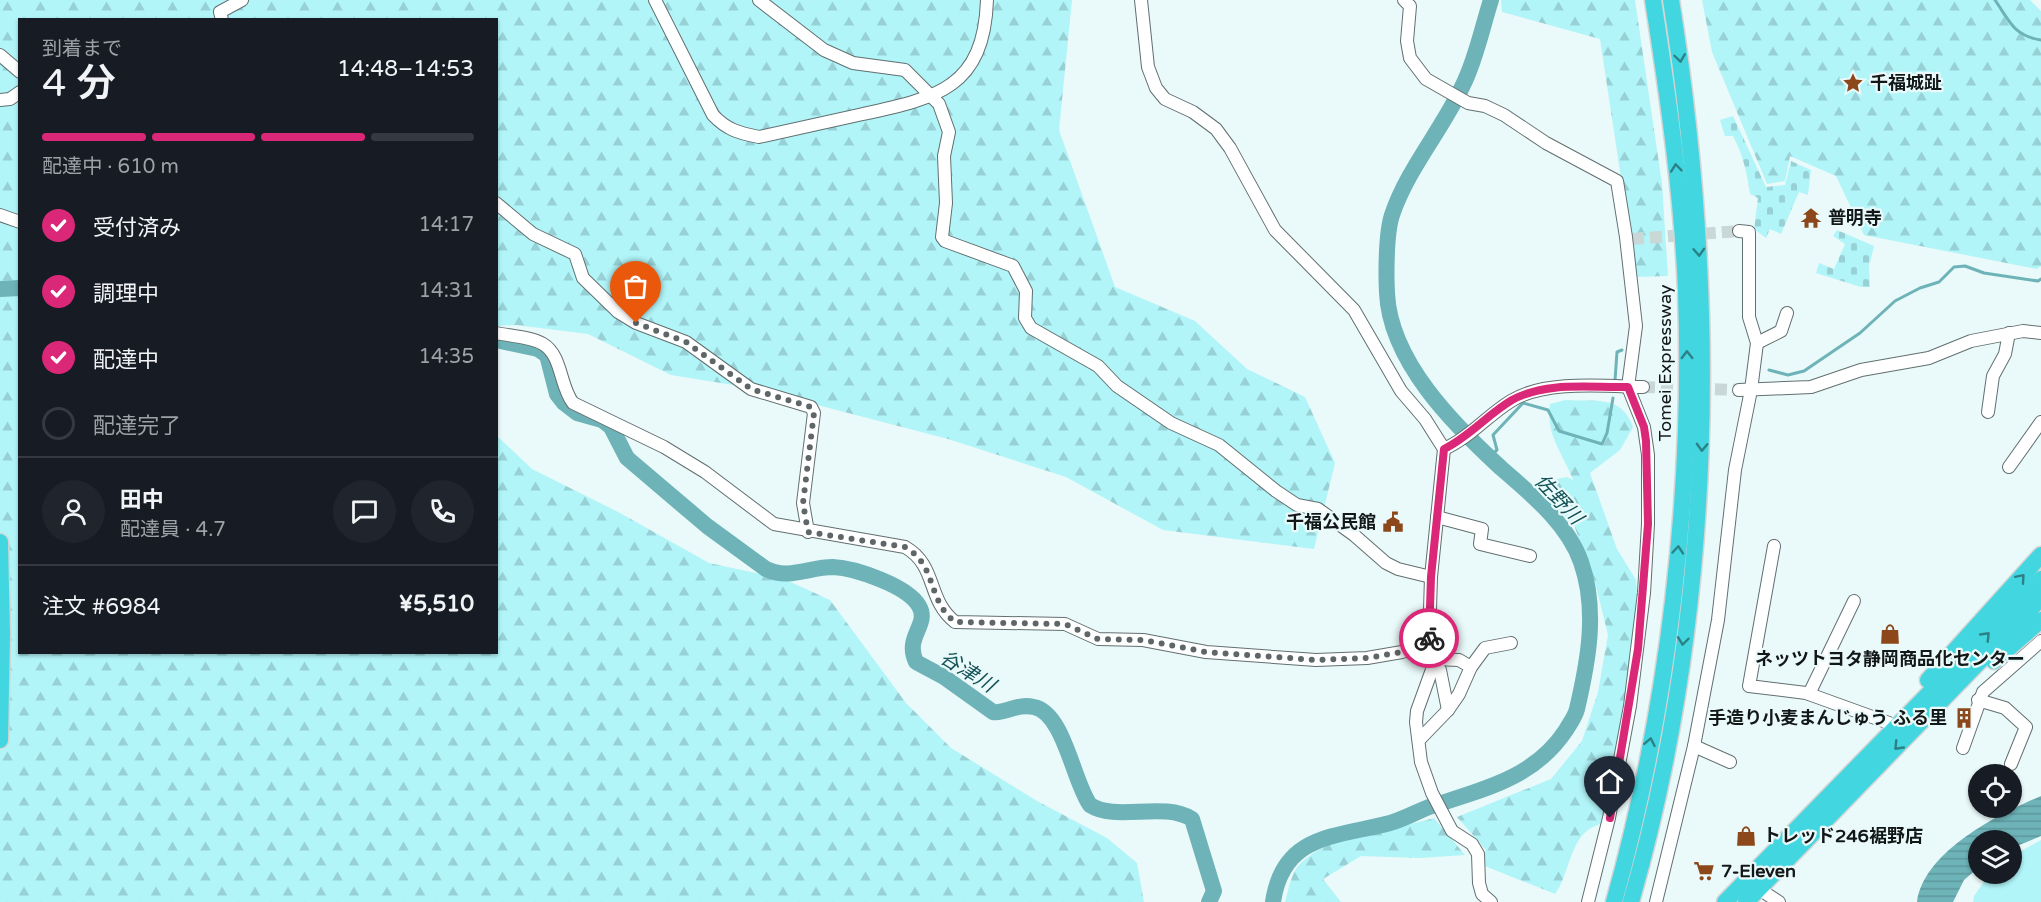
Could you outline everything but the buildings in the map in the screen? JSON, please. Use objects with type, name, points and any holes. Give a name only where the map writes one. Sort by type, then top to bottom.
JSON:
[{"type":"highway","name":"Tomei Expressway","points":[[1614,902],[1643,777],[1663,674],[1677,558],[1684,468],[1687,373],[1686,289],[1673,137],[1653,0]]},
{"type":"highway","name":"Tomei Expressway","points":[[1631,902],[1656,798],[1677,689],[1695,553],[1702,450],[1703,371],[1697,208],[1687,105],[1671,0]]},
{"type":"highway","points":[[0,542],[2,634],[0,740]]},
{"type":"highway","points":[[1830,795],[1889,723],[2041,555]]},
{"type":"highway","points":[[1725,902],[2041,579]]},
{"type":"highway","points":[[1746,902],[2041,598]]},
{"type":"highway","points":[[1928,715],[1946,704],[2041,620]]},
{"type":"street","points":[[222,18],[220,12],[242,0]]},
{"type":"street","points":[[656,0],[713,115],[724,126],[738,133],[759,137],[932,97],[960,78],[974,57],[986,25],[987,0]]},
{"type":"street","points":[[759,0],[824,50],[853,63],[906,70],[939,104],[949,132],[944,156],[946,203],[942,237],[945,241],[1013,266],[1026,291],[1025,318],[1031,328],[1098,366],[1117,386],[1171,423],[1219,445],[1297,505],[1318,509],[1354,535],[1386,563],[1398,569],[1431,577]]},
{"type":"street","points":[[1141,0],[1148,67],[1156,88],[1165,99],[1193,112],[1216,129],[1230,148],[1275,230],[1358,315],[1401,391],[1448,447]]},
{"type":"street","points":[[1404,0],[1410,6],[1407,41],[1410,58],[1418,72],[1468,103],[1485,106],[1504,115],[1546,144],[1617,181],[1629,238],[1635,326],[1628,387],[1644,427],[1648,455],[1644,594],[1627,729],[1610,818],[1588,902]]},
{"type":"street","points":[[0,55],[18,70]]},
{"type":"street","points":[[0,100],[10,99],[18,94]]},
{"type":"street","points":[[498,205],[533,234],[575,254],[583,278],[618,312],[636,323],[686,342],[751,389],[811,407],[814,413],[803,503],[808,532]]},
{"type":"street","points":[[0,215],[18,221]]},
{"type":"street","points":[[1656,902],[1694,746],[1718,620],[1745,390],[1757,343],[1749,317],[1749,232],[1739,231]]},
{"type":"street","points":[[1757,343],[1781,332],[1787,313]]},
{"type":"street","points":[[1745,390],[1811,387],[1861,370],[1929,358],[1971,341],[2023,331],[2041,333]]},
{"type":"street","points":[[498,333],[544,344],[554,356],[566,394],[573,403],[664,447],[705,472],[774,524],[808,532],[905,547],[918,555],[926,566],[939,606],[955,622],[1065,624],[1098,639],[1143,640],[1206,652],[1316,660],[1367,658],[1402,652],[1429,642]]},
{"type":"street","points":[[1988,412],[1993,376],[2005,354],[2009,333]]},
{"type":"street","points":[[1448,710],[1440,670],[1434,661],[1429,642],[1431,577],[1437,517],[1448,447],[1511,401],[1544,389],[1643,387]]},
{"type":"street","points":[[2009,467],[2041,422]]},
{"type":"street","points":[[1437,517],[1482,529],[1480,544],[1530,556]]},
{"type":"street","points":[[1774,546],[1749,686],[1809,694],[1889,723]]},
{"type":"street","points":[[1809,694],[1854,601]]},
{"type":"street","points":[[1963,748],[1978,700],[1983,692],[2041,641]]},
{"type":"street","points":[[1419,740],[1448,710],[1459,694],[1471,667],[1485,648],[1511,643]]},
{"type":"street","points":[[1434,661],[1459,660],[1471,667]]},
{"type":"street","points":[[1434,661],[1417,711],[1421,762],[1432,793],[1452,831],[1472,844],[1478,854],[1479,883],[1482,894],[1491,902]]},
{"type":"street","points":[[1978,700],[2005,708],[2026,727],[2011,764]]},
{"type":"street","points":[[1694,746],[1730,762]]},
{"type":"street","points":[[1759,888],[1779,902]]},
{"type":"green space","points":[[0,0],[1072,0],[1059,130],[1115,287],[1195,321],[1247,369],[1305,397],[1335,463],[1314,549],[1163,530],[1066,477],[948,439],[752,388],[671,375],[588,334],[516,325],[498,326],[498,18],[18,18],[18,654],[498,654],[498,437],[532,469],[620,513],[709,563],[784,579],[830,600],[906,703],[951,748],[1037,801],[1107,838],[1137,863],[1144,902],[0,902]]},
{"type":"green space","points":[[1501,0],[1635,0],[1662,184],[1668,276],[1636,277],[1600,39],[1502,12]]},
{"type":"green space","points":[[1702,0],[2030,0],[2041,11],[2041,266],[2037,269],[1864,235],[1836,176],[1790,156],[1785,181],[1767,184],[1712,52]]},
{"type":"green space","points":[[1733,116],[1766,187],[1785,185],[1791,161],[1811,170],[1808,195],[1799,192],[1781,234],[1770,229],[1766,238],[1754,229],[1758,198],[1750,194],[1739,150],[1733,136],[1725,136],[1720,120]]},
{"type":"green space","points":[[1837,230],[1874,246],[1869,266],[1870,287],[1861,287],[1816,273],[1819,263],[1834,269],[1845,244],[1833,236]]},
{"type":"green space","points":[[1566,400],[1614,404],[1628,416],[1633,427],[1620,450],[1590,473],[1617,549],[1636,580],[1639,624],[1605,821],[1590,829],[1577,843],[1555,894],[1480,864],[1486,850],[1457,817],[1551,779],[1582,741],[1598,692],[1608,635],[1596,586],[1574,525],[1552,504],[1557,479],[1567,477],[1573,480],[1556,444],[1549,416],[1550,404]]},
{"type":"green space","points":[[1434,818],[1465,855],[1420,858],[1361,856],[1323,879],[1341,902],[1285,902],[1295,871],[1314,853],[1345,839]]},
{"type":"green space","points":[[2041,840],[2041,902],[1973,902],[1974,896],[1982,884],[2022,884],[2022,850]]},
{"type":"shaded area","points":[[2041,796],[2041,836],[2022,844],[2022,830],[1976,830],[1996,818],[2022,818],[2022,805]]},
{"type":"shaded area","points":[[1968,836],[1968,877],[1953,902],[1917,902],[1923,884],[1933,866]]},
{"type":"waterway","name":"佐野川","points":[[1273,902],[1279,879],[1288,863],[1301,850],[1333,836],[1395,821],[1505,780],[1522,771],[1553,747],[1566,730],[1577,709],[1588,654],[1590,617],[1586,580],[1575,548],[1558,522],[1463,432],[1427,390],[1399,343],[1391,318],[1387,293],[1388,243],[1392,215],[1407,181],[1455,102],[1468,75],[1491,0]]},
{"type":"waterway","points":[[1995,0],[2014,27],[2025,35],[2041,40]]},
{"type":"waterway","points":[[1769,370],[1788,375],[1804,371],[1860,333],[1895,301],[1920,288],[1939,282],[1954,267],[1965,266],[1984,273],[2038,281],[2041,279]]},
{"type":"waterway","name":"谷津川","points":[[0,289],[18,288]]},
{"type":"waterway","name":"谷津川","points":[[498,340],[538,349],[547,355],[557,394],[564,403],[577,413],[602,420],[611,427],[627,458],[707,526],[766,569],[791,573],[833,567],[843,568],[880,579],[913,599],[922,613],[913,645],[916,662],[944,677],[993,712],[1028,706],[1044,712],[1053,721],[1060,734],[1090,805],[1113,812],[1167,812],[1192,819],[1214,891],[1209,902]]},
{"type":"waterway","points":[[1615,380],[1617,352],[1622,350]]},
{"type":"waterway","points":[[1489,457],[1497,450],[1493,435],[1523,403],[1548,410],[1559,431],[1602,444],[1607,433],[1613,398]]},
{"type":"tunnel","points":[[1632,239],[1739,231]]},
{"type":"tunnel","points":[[1643,387],[1739,390]]},
{"type":"way so far","points":[[636,323],[686,342],[751,389],[811,407],[814,413],[803,503],[808,532],[905,547],[918,555],[926,566],[939,606],[955,622],[1065,624],[1098,639],[1143,640],[1206,652],[1316,660],[1367,658],[1402,652],[1429,642],[1429,638]]},
{"type":"place","name":"千福城趾","points":[[1853,83]]},
{"type":"place","name":"普明寺","points":[[1811,218]]},
{"type":"place","name":"千福公民館","points":[[1393,522]]},
{"type":"place","name":"ネッツトヨタ静岡商品化センター","points":[[1890,634]]},
{"type":"place","name":"手造り小麦まんじゅう ふる里","points":[[1964,718]]},
{"type":"place","name":"トレッド246裾野店","points":[[1746,836]]},
{"type":"place","name":"7-Eleven","points":[[1704,871]]},
{"type":"route","points":[[1429,638],[1431,577],[1444,449],[1453,445],[1511,401],[1525,395],[1544,389],[1563,387],[1628,387],[1644,427],[1648,455],[1648,524],[1638,649],[1627,729],[1610,818]]}]
